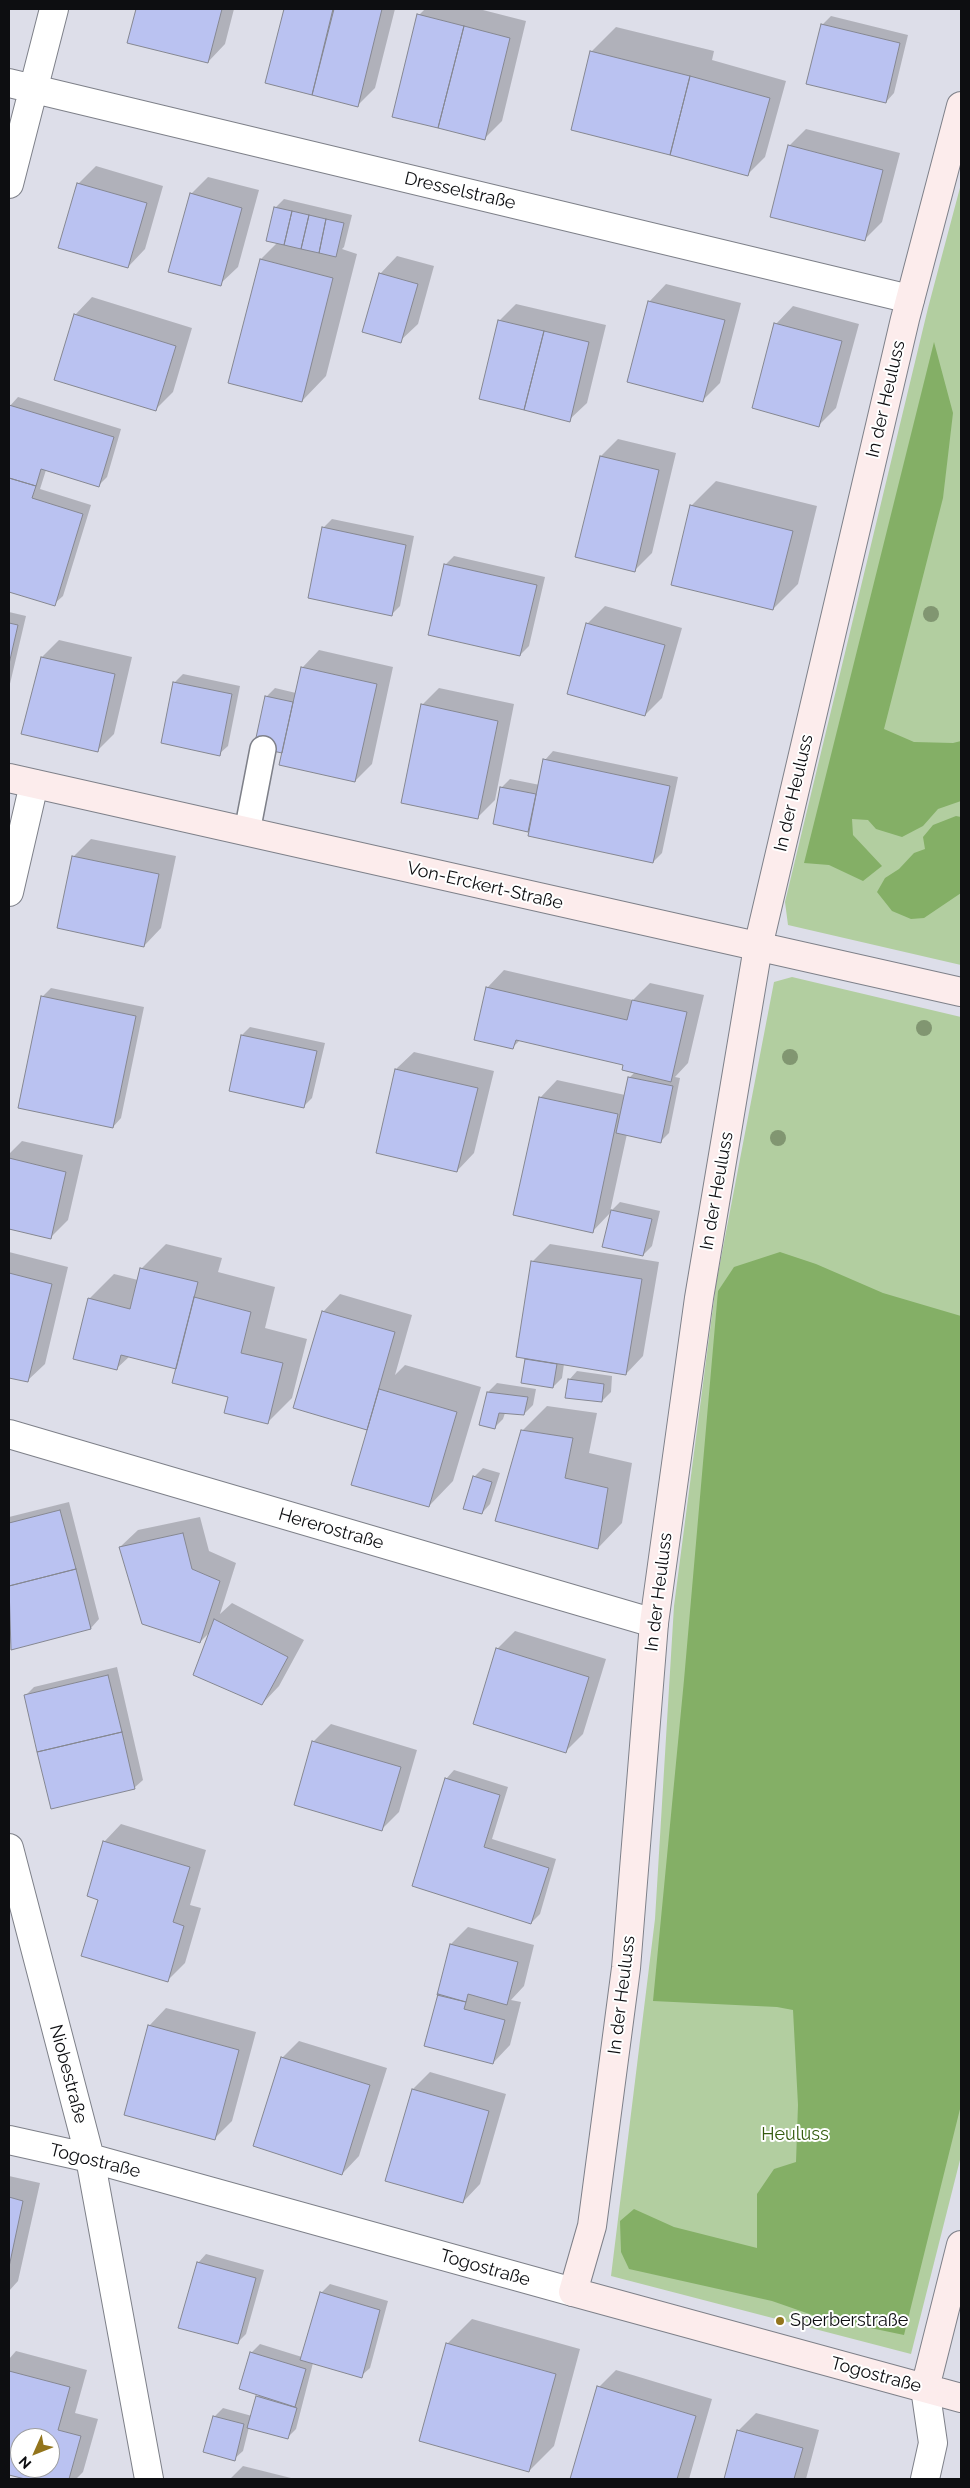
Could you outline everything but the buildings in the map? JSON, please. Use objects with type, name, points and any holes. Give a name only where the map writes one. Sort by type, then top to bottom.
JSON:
[{"type":"street","points":[[9,184],[22,86],[54,9]]},
{"type":"street","name":"Dresselstraße","points":[[22,86],[910,298]]},
{"type":"street","name":"In der Heuluss","points":[[572,2292],[592,2226],[626,1968],[654,1623],[699,1298],[758,946],[910,298],[961,106]]},
{"type":"street","points":[[9,892],[21,781]]},
{"type":"street","name":"Von-Erckert-Straße","points":[[21,781],[961,992]]},
{"type":"street","name":"Hererostraße","points":[[9,1434],[654,1623]]},
{"type":"street","name":"Niobestraße","points":[[9,1848],[90,2158],[149,2479]]},
{"type":"street","name":"Togostraße","points":[[9,2140],[90,2158],[961,2398]]},
{"type":"street","points":[[925,2479],[933,2442],[925,2388],[961,2245]]},
{"type":"lane","points":[[247,832],[263,749]]},
{"type":"green space","points":[[961,184],[961,965],[788,925],[785,902],[928,308]]},
{"type":"green space","points":[[934,342],[953,413],[943,498],[884,729],[914,742],[953,743],[961,741],[961,801],[938,809],[923,826],[902,837],[876,829],[868,820],[852,819],[853,835],[882,866],[863,881],[829,865],[804,863]]},
{"type":"green space","points":[[956,816],[961,817],[961,893],[924,918],[911,919],[892,911],[877,892],[885,878],[899,869],[914,853],[925,849],[923,837],[933,825]]},
{"type":"green space","name":"Heuluss","points":[[792,977],[961,1017],[961,2156],[911,2354],[611,2276],[655,1919],[674,1606],[716,1284],[774,982]]},
{"type":"green space","name":"Heuluss","points":[[780,1252],[816,1264],[883,1293],[961,1316],[961,2105],[904,2335],[818,2317],[772,2301],[629,2269],[621,2252],[620,2221],[634,2209],[674,2227],[757,2248],[757,2194],[774,2169],[796,2162],[798,2105],[793,2010],[777,2007],[653,2001],[684,1680],[718,1291],[734,1267]]},
{"type":"place","name":"Sperberstraße","points":[[780,2321]]}]
